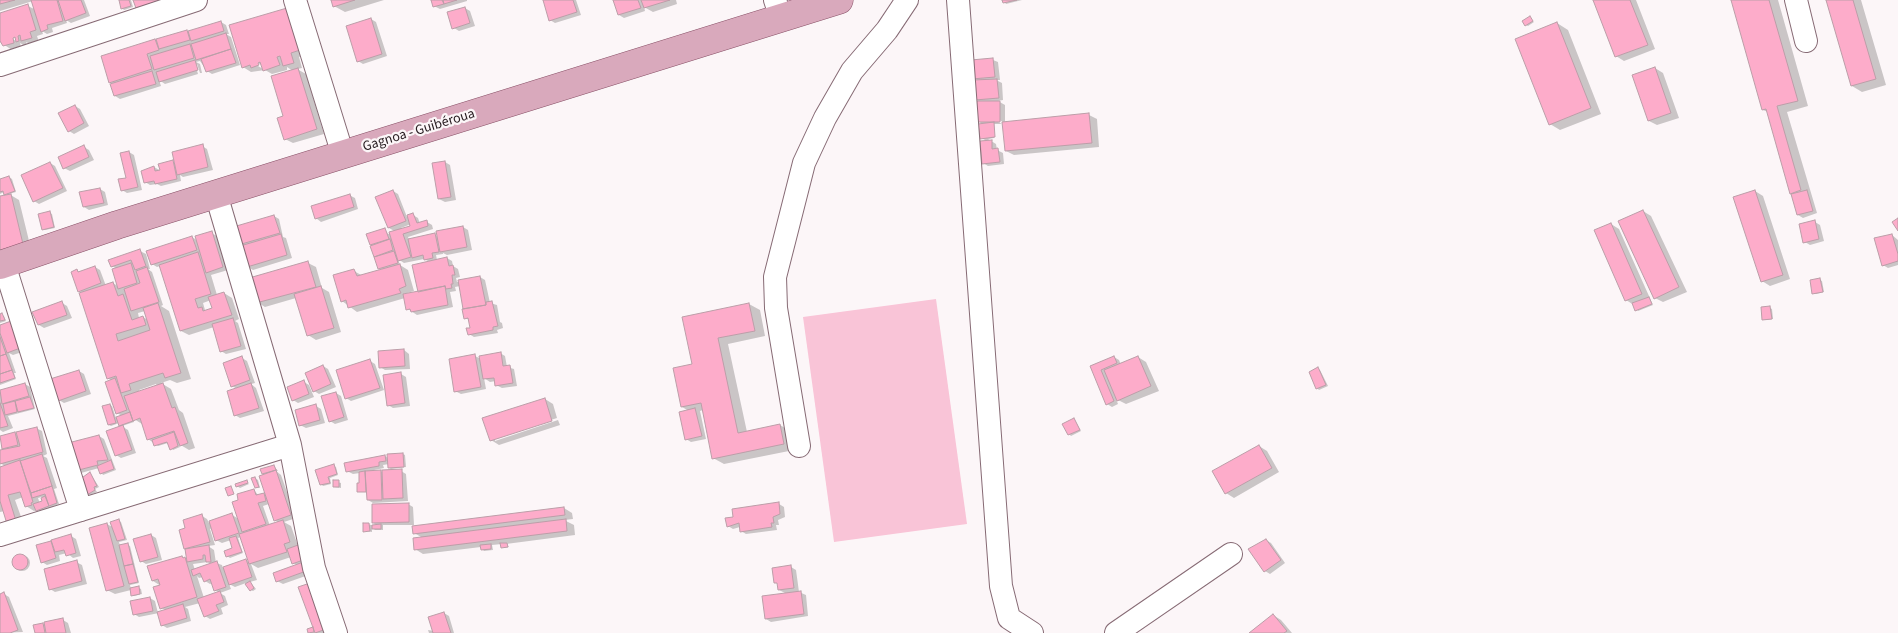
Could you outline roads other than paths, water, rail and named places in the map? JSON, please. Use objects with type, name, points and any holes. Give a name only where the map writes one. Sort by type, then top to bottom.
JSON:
[{"type":"main road","name":"Gagnoa - Guibéroua","points":[[2,264],[117,225],[343,155],[778,9],[839,0]]},
{"type":"street","points":[[0,65],[196,0]]},
{"type":"street","points":[[295,0],[343,155]]},
{"type":"street","points":[[799,446],[776,308],[775,277],[804,163],[825,118],[852,71],[887,30],[907,0]]},
{"type":"street","points":[[958,0],[1001,586],[1009,618],[1032,633]]},
{"type":"street","points":[[1796,0],[1806,41]]},
{"type":"street","points":[[216,194],[290,444],[314,568],[336,633]]},
{"type":"street","points":[[2,264],[81,510]]},
{"type":"street","points":[[0,535],[290,444]]},
{"type":"street","points":[[1116,633],[1232,554]]}]
